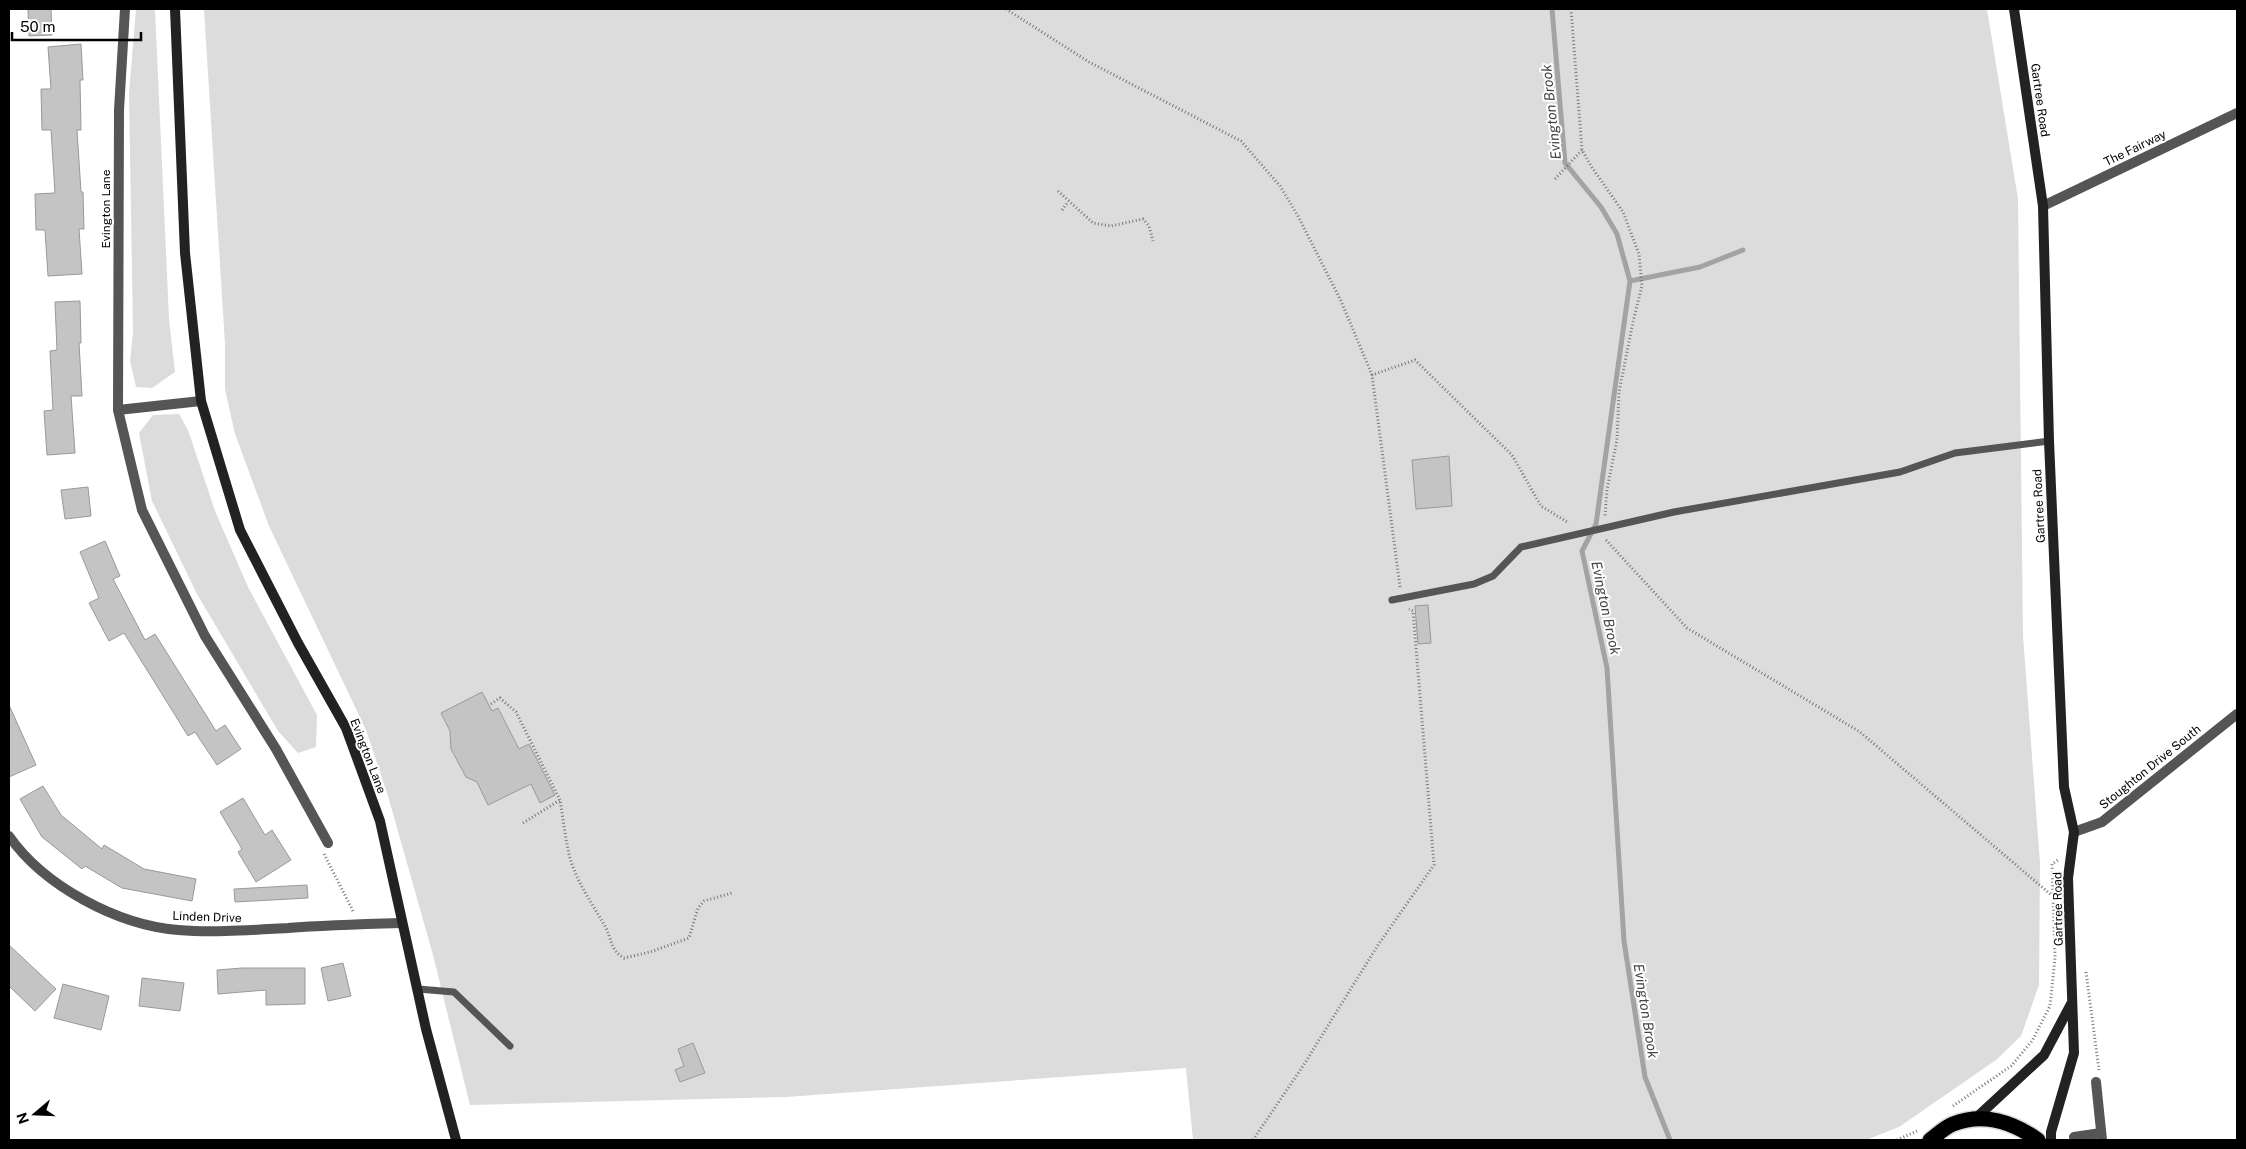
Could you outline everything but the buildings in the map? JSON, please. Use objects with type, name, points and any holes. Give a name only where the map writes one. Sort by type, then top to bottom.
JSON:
[{"type":"highway","points":[[1930,1140],[1951,1124],[1976,1118],[2009,1122],[2038,1140]]},
{"type":"main road","name":"Evington Lane","points":[[175,9],[185,253],[201,401],[240,530],[289,628],[346,728],[380,821],[426,1029],[456,1140]]},
{"type":"main road","name":"Gartree Road","points":[[2014,9],[2043,206],[2049,441],[2064,787],[2074,832],[2068,878],[2074,1053],[2051,1132],[2051,1140]]},
{"type":"main road","name":"Gartree Road","points":[[1976,1118],[2044,1055],[2072,1003]]},
{"type":"street","name":"Evington Lane","points":[[124,9],[119,110],[118,410],[142,510],[205,636],[276,749],[328,842]]},
{"type":"street","name":"The Fairway","points":[[2043,206],[2237,113]]},
{"type":"street","points":[[118,410],[201,401]]},
{"type":"street","name":"Stoughton Drive South","points":[[2074,832],[2102,822],[2237,714]]},
{"type":"street","name":"Linden Drive","points":[[9,836],[43,873],[76,895],[106,910],[144,924],[177,930],[233,931],[402,922]]},
{"type":"street","points":[[2074,1137],[2102,1137],[2096,1082]]},
{"type":"lane","points":[[1392,600],[1474,584],[1494,576],[1521,547],[1674,512],[1900,472],[1955,453],[2049,441]]},
{"type":"lane","points":[[418,989],[454,992],[510,1046]]},
{"type":"path","points":[[1006,9],[1089,62],[1241,141],[1280,186],[1298,216],[1342,301],[1372,375],[1400,586],[1392,600],[1413,612],[1434,865],[1378,945],[1303,1066],[1253,1140]]},
{"type":"path","points":[[1571,9],[1582,150],[1590,166],[1623,212],[1639,254],[1642,286],[1619,392],[1617,440],[1601,530],[1687,628],[1860,732],[2070,911]]},
{"type":"path","points":[[1555,180],[1582,150]]},
{"type":"path","points":[[1058,191],[1093,223],[1111,226],[1143,219],[1149,226],[1153,241]]},
{"type":"path","points":[[1062,210],[1068,202]]},
{"type":"path","points":[[1372,375],[1415,360],[1512,455],[1541,506],[1584,532]]},
{"type":"path","points":[[492,704],[500,698],[516,712],[560,800],[569,855],[581,887],[606,929],[610,943],[616,953],[624,958],[650,952],[689,938],[698,908],[704,901],[732,894]]},
{"type":"path","points":[[523,823],[560,800]]},
{"type":"path","points":[[328,842],[323,853],[360,924]]},
{"type":"path","points":[[1948,1110],[2011,1066],[2032,1041],[2050,1006],[2055,958],[2052,864],[2072,850]]},
{"type":"path","points":[[2086,971],[2100,1076],[2096,1082]]},
{"type":"path","points":[[1897,1140],[1923,1126]]},
{"type":"shaded area","points":[[136,9],[155,9],[169,319],[175,372],[152,388],[136,387],[130,361],[133,333],[129,93]]},
{"type":"shaded area","points":[[204,9],[1987,9],[2018,199],[2023,636],[2040,863],[2039,985],[2021,1036],[1996,1060],[1899,1127],[1866,1140],[1193,1140],[1186,1068],[786,1097],[470,1105],[433,955],[388,796],[366,730],[269,526],[235,434],[225,389],[225,344]]},
{"type":"shaded area","points":[[179,414],[188,430],[215,511],[248,587],[317,715],[316,747],[298,753],[278,731],[197,594],[152,501],[139,433],[153,415]]},
{"type":"waterway","name":"Evington Brook","points":[[1552,9],[1565,163],[1601,207],[1617,234],[1630,281],[1596,524],[1582,551],[1607,668],[1624,941],[1645,1077],[1670,1140]]},
{"type":"waterway","points":[[1630,281],[1700,267],[1743,250]]}]
